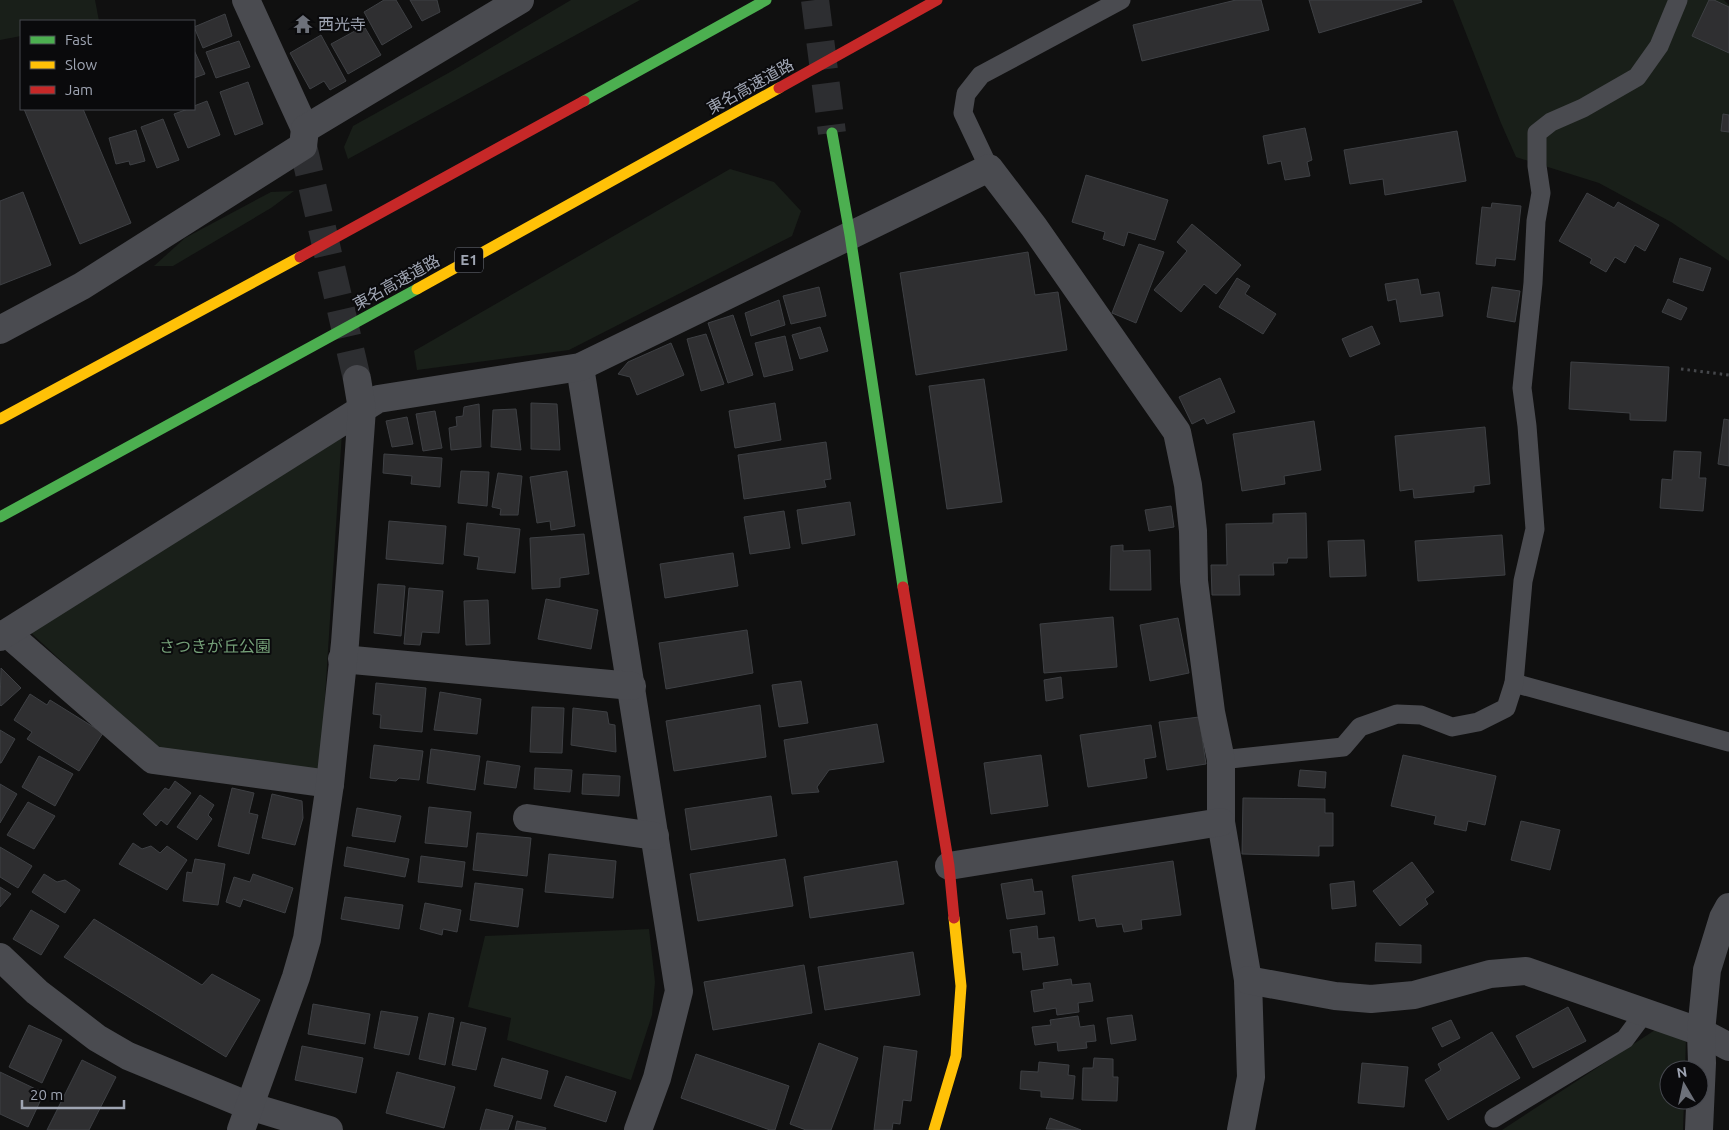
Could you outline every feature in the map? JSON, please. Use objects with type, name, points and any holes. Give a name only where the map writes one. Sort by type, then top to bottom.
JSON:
[{"type":"main road","points":[[0,419],[514,140],[766,0]]},
{"type":"main road","name":"東名高速道路","points":[[0,518],[535,224],[936,0]]},
{"type":"main road","points":[[832,133],[850,235],[910,638],[949,866],[961,986],[956,1056],[934,1130]]},
{"type":"street","points":[[0,330],[82,286],[303,146],[305,129],[246,0]]},
{"type":"street","points":[[305,129],[520,0]]},
{"type":"street","points":[[330,784],[153,760],[3,635],[378,399],[580,368],[989,168],[1034,227],[1176,432],[1188,485],[1193,531],[1194,581],[1211,712],[1221,760],[1221,822],[1248,980],[1251,1077],[1241,1130]]},
{"type":"street","points":[[580,368],[679,991],[657,1078],[638,1130]]},
{"type":"street","points":[[245,1118],[296,977],[307,939],[330,784],[345,643],[362,409],[357,378]]},
{"type":"street","points":[[342,659],[632,686]]},
{"type":"street","points":[[527,818],[655,836]]},
{"type":"street","points":[[949,866],[1221,822]]},
{"type":"street","points":[[1699,1130],[1702,1063],[1701,1032],[1708,970],[1723,918],[1729,907]]},
{"type":"street","points":[[0,957],[37,992],[97,1038],[245,1118],[329,1130]]},
{"type":"street","points":[[1248,980],[1335,996],[1371,999],[1414,995],[1490,974],[1526,971],[1701,1032],[1729,1048]]},
{"type":"lane","points":[[989,168],[963,113],[966,94],[981,75],[1122,0]]},
{"type":"lane","points":[[1221,760],[1343,747],[1360,727],[1397,714],[1421,715],[1452,727],[1478,722],[1506,708],[1514,683],[1523,581],[1535,529],[1522,388],[1533,283],[1536,221],[1541,193],[1537,166],[1537,133],[1551,122],[1583,108],[1637,77],[1659,46],[1678,0]]},
{"type":"lane","points":[[1514,683],[1729,742]]},
{"type":"lane","points":[[1494,1118],[1625,1039],[1645,1012]]},
{"type":"path","points":[[1681,369],[1729,375]]},
{"type":"green space","points":[[0,0],[95,0],[99,20],[20,20],[20,36],[0,40]]},
{"type":"green space","points":[[571,0],[640,0],[348,159],[344,147],[353,126],[452,71]]},
{"type":"green space","points":[[1453,0],[1724,0],[1729,5],[1729,261],[1671,222],[1599,183],[1516,157]]},
{"type":"green space","points":[[730,169],[774,182],[801,211],[792,236],[569,350],[417,370],[414,351]]},
{"type":"green space","points":[[294,191],[271,208],[173,266],[154,266],[185,238],[271,192]]},
{"type":"green space","name":"さつきが丘公園","points":[[342,432],[320,775],[158,751],[28,630]]},
{"type":"green space","points":[[649,929],[655,982],[652,1015],[631,1080],[507,1040],[511,1018],[468,1007],[485,936]]},
{"type":"green space","points":[[1655,1030],[1686,1038],[1685,1060],[1659,1060],[1659,1110],[1684,1110],[1683,1130],[1502,1130]]},
{"type":"building","points":[[384,0],[396,0],[412,27],[382,45],[364,12]]},
{"type":"building","points":[[410,0],[437,0],[440,12],[422,21]]},
{"type":"building","points":[[1236,0],[1261,0],[1269,30],[1142,61],[1133,25]]},
{"type":"building","points":[[1309,0],[1421,0],[1422,2],[1319,33]]},
{"type":"building","points":[[1709,0],[1714,0],[1729,7],[1729,53],[1692,36]]},
{"type":"building","points":[[225,14],[232,36],[203,48],[195,27]]},
{"type":"building","points":[[364,26],[381,55],[348,74],[331,44]]},
{"type":"building","points":[[321,35],[346,81],[330,90],[324,81],[310,89],[290,53]]},
{"type":"building","points":[[239,41],[250,67],[216,78],[206,52]]},
{"type":"building","points":[[195,52],[205,74],[195,78]]},
{"type":"building","points":[[248,82],[263,124],[235,135],[220,92]]},
{"type":"building","points":[[207,101],[220,135],[188,148],[174,114],[185,110],[195,110],[195,106]]},
{"type":"building","points":[[24,110],[83,110],[131,223],[80,244]]},
{"type":"building","points":[[1723,114],[1729,115],[1729,132],[1721,131]]},
{"type":"building","points":[[163,119],[179,160],[157,168],[141,127]]},
{"type":"building","points":[[1305,128],[1312,160],[1307,162],[1310,176],[1285,180],[1281,161],[1268,164],[1263,136]]},
{"type":"building","points":[[136,130],[145,161],[130,165],[129,161],[116,164],[109,138]]},
{"type":"building","points":[[1457,131],[1466,181],[1385,195],[1383,179],[1350,184],[1344,150]]},
{"type":"building","points":[[1086,175],[1168,200],[1155,240],[1128,232],[1124,246],[1103,239],[1105,232],[1072,222]]},
{"type":"building","points":[[23,192],[51,265],[0,285],[0,201]]},
{"type":"building","points":[[1587,193],[1614,208],[1618,202],[1659,225],[1645,251],[1635,245],[1625,263],[1615,257],[1606,272],[1590,263],[1592,259],[1559,241]]},
{"type":"building","points":[[1492,203],[1521,206],[1515,260],[1496,258],[1495,266],[1476,264],[1482,207],[1491,208]]},
{"type":"building","points":[[1192,224],[1241,265],[1216,294],[1204,284],[1181,312],[1154,290],[1187,251],[1177,242]]},
{"type":"building","points":[[1139,244],[1164,252],[1136,323],[1112,313]]},
{"type":"building","points":[[1028,252],[1035,295],[1058,292],[1067,350],[916,375],[900,273]]},
{"type":"building","points":[[1680,258],[1711,268],[1703,291],[1673,282]]},
{"type":"building","points":[[1237,278],[1250,286],[1245,294],[1276,314],[1263,334],[1219,307]]},
{"type":"building","points":[[1418,279],[1421,295],[1439,292],[1443,316],[1400,322],[1396,299],[1388,301],[1385,284]]},
{"type":"building","points":[[819,287],[826,316],[791,324],[783,296]]},
{"type":"building","points":[[1492,287],[1520,291],[1515,322],[1487,317]]},
{"type":"building","points":[[1668,299],[1687,308],[1681,320],[1662,312]]},
{"type":"building","points":[[779,300],[785,325],[751,336],[745,313]]},
{"type":"building","points":[[733,315],[753,375],[728,383],[708,323]]},
{"type":"building","points":[[1372,326],[1380,344],[1350,357],[1342,339]]},
{"type":"building","points":[[820,327],[828,351],[800,359],[792,335]]},
{"type":"building","points":[[706,334],[724,384],[701,391],[687,339]]},
{"type":"building","points":[[785,336],[793,370],[764,377],[755,343]]},
{"type":"building","points":[[671,343],[684,375],[637,395],[630,377],[618,374],[628,362]]},
{"type":"building","points":[[1571,362],[1669,367],[1666,421],[1630,420],[1630,413],[1569,409]]},
{"type":"building","points":[[1220,378],[1235,412],[1207,424],[1204,418],[1192,424],[1179,397]]},
{"type":"building","points":[[984,379],[1002,502],[947,509],[929,386]]},
{"type":"building","points":[[531,403],[557,404],[560,450],[531,449]]},
{"type":"building","points":[[775,403],[781,440],[735,448],[729,411]]},
{"type":"building","points":[[479,404],[481,447],[451,450],[449,428],[457,426],[456,417],[463,416],[464,407]]},
{"type":"building","points":[[516,409],[521,450],[491,447],[493,410]]},
{"type":"building","points":[[435,411],[442,448],[423,451],[416,414]]},
{"type":"building","points":[[407,417],[413,444],[392,447],[386,421]]},
{"type":"building","points":[[1724,419],[1729,420],[1729,466],[1718,464]]},
{"type":"building","points":[[1314,421],[1321,470],[1284,476],[1285,484],[1242,491],[1233,434]]},
{"type":"building","points":[[1485,427],[1490,484],[1474,486],[1474,492],[1414,498],[1413,489],[1400,491],[1395,436]]},
{"type":"building","points":[[826,442],[831,479],[824,480],[826,487],[744,499],[738,455]]},
{"type":"building","points":[[1674,451],[1701,452],[1699,478],[1706,478],[1703,511],[1660,508],[1662,479],[1672,480]]},
{"type":"building","points":[[384,454],[442,458],[440,487],[411,484],[412,476],[383,473]]},
{"type":"building","points":[[461,471],[489,472],[487,506],[458,503]]},
{"type":"building","points":[[567,471],[575,526],[551,530],[550,521],[537,523],[530,477]]},
{"type":"building","points":[[498,473],[522,476],[518,515],[500,515],[501,509],[492,507]]},
{"type":"building","points":[[850,502],[855,535],[802,544],[797,510]]},
{"type":"building","points":[[1171,506],[1174,527],[1149,531],[1145,510]]},
{"type":"building","points":[[784,511],[790,548],[750,554],[744,517]]},
{"type":"building","points":[[1306,513],[1307,558],[1288,558],[1287,563],[1273,563],[1274,575],[1239,575],[1240,595],[1212,595],[1211,565],[1227,565],[1226,524],[1273,523],[1273,514]]},
{"type":"building","points":[[389,521],[446,526],[443,564],[386,559]]},
{"type":"building","points":[[467,523],[520,529],[515,573],[477,569],[479,557],[464,555]]},
{"type":"building","points":[[584,534],[589,574],[560,578],[560,587],[532,589],[530,538]]},
{"type":"building","points":[[1502,535],[1505,575],[1418,581],[1415,541]]},
{"type":"building","points":[[1364,540],[1366,576],[1330,577],[1328,541]]},
{"type":"building","points":[[1123,545],[1123,551],[1150,550],[1151,590],[1110,590],[1111,546]]},
{"type":"building","points":[[733,553],[738,586],[665,598],[660,564]]},
{"type":"building","points":[[378,584],[405,586],[401,636],[374,633]]},
{"type":"building","points":[[409,588],[443,591],[439,633],[422,632],[420,645],[404,644]]},
{"type":"building","points":[[546,599],[598,610],[591,649],[538,639]]},
{"type":"building","points":[[488,600],[490,644],[466,645],[464,601]]},
{"type":"building","points":[[1113,617],[1117,667],[1044,673],[1040,624]]},
{"type":"building","points":[[1178,618],[1189,673],[1150,681],[1140,625]]},
{"type":"building","points":[[747,630],[753,673],[666,689],[659,643]]},
{"type":"building","points":[[1,668],[21,688],[1,706],[0,705]]},
{"type":"building","points":[[1061,677],[1063,698],[1046,701],[1044,680]]},
{"type":"building","points":[[801,681],[808,723],[779,727],[772,685]]},
{"type":"building","points":[[376,683],[426,688],[422,732],[380,728],[381,715],[373,714]]},
{"type":"building","points":[[440,692],[481,699],[477,734],[434,730]]},
{"type":"building","points":[[30,694],[47,705],[50,700],[103,733],[79,771],[27,739],[32,732],[14,720]]},
{"type":"building","points":[[760,705],[766,757],[674,771],[666,721]]},
{"type":"building","points":[[532,707],[564,708],[562,753],[530,752]]},
{"type":"building","points":[[573,708],[607,712],[609,724],[615,725],[616,752],[571,745]]},
{"type":"building","points":[[1199,717],[1206,764],[1167,770],[1159,722]]},
{"type":"building","points":[[877,724],[884,762],[829,770],[817,787],[819,792],[792,794],[784,740]]},
{"type":"building","points":[[1151,725],[1156,757],[1144,759],[1147,778],[1088,787],[1080,735]]},
{"type":"building","points":[[0,730],[15,739],[1,763],[0,763]]},
{"type":"building","points":[[374,745],[423,751],[419,780],[399,778],[396,781],[370,778]]},
{"type":"building","points":[[431,749],[480,756],[475,790],[427,783]]},
{"type":"building","points":[[1041,755],[1048,806],[991,814],[984,763]]},
{"type":"building","points":[[1403,755],[1496,776],[1485,825],[1468,821],[1466,831],[1434,824],[1436,816],[1391,806]]},
{"type":"building","points":[[39,756],[73,774],[55,806],[22,787]]},
{"type":"building","points":[[487,761],[520,766],[516,788],[484,784]]},
{"type":"building","points":[[535,768],[572,770],[570,792],[534,789]]},
{"type":"building","points":[[1300,770],[1326,772],[1325,788],[1298,786]]},
{"type":"building","points":[[583,774],[620,776],[619,796],[582,794]]},
{"type":"building","points":[[175,781],[191,793],[167,825],[161,820],[156,826],[143,814],[165,788],[169,790]]},
{"type":"building","points":[[0,784],[17,794],[0,823]]},
{"type":"building","points":[[232,788],[254,793],[249,813],[258,815],[249,854],[218,846]]},
{"type":"building","points":[[272,794],[302,801],[303,818],[295,845],[262,838]]},
{"type":"building","points":[[200,795],[214,805],[208,815],[212,819],[197,840],[177,827]]},
{"type":"building","points":[[771,796],[777,836],[691,850],[685,809]]},
{"type":"building","points":[[1243,798],[1325,799],[1325,813],[1333,813],[1333,846],[1319,846],[1319,856],[1242,854]]},
{"type":"building","points":[[28,802],[55,816],[34,849],[7,835]]},
{"type":"building","points":[[429,807],[471,812],[467,847],[425,843]]},
{"type":"building","points":[[357,808],[401,816],[395,842],[352,836]]},
{"type":"building","points":[[1521,821],[1560,830],[1550,870],[1511,860]]},
{"type":"building","points":[[477,833],[531,838],[527,876],[473,870]]},
{"type":"building","points":[[133,843],[142,849],[151,846],[160,853],[167,846],[187,860],[167,890],[119,864]]},
{"type":"building","points":[[0,847],[32,866],[18,888],[0,877]]},
{"type":"building","points":[[347,847],[409,859],[405,877],[344,866]]},
{"type":"building","points":[[549,854],[616,861],[613,898],[545,892]]},
{"type":"building","points":[[421,856],[465,862],[462,887],[418,882]]},
{"type":"building","points":[[195,859],[225,864],[218,905],[183,901],[187,872],[192,873]]},
{"type":"building","points":[[785,859],[793,906],[698,921],[690,874]]},
{"type":"building","points":[[897,861],[904,904],[810,918],[804,877]]},
{"type":"building","points":[[1173,861],[1181,915],[1141,920],[1142,929],[1124,932],[1122,924],[1097,927],[1095,918],[1079,921],[1072,876]]},
{"type":"building","points":[[1412,862],[1434,892],[1425,899],[1428,904],[1400,926],[1373,891]]},
{"type":"building","points":[[44,874],[57,882],[65,880],[80,890],[65,913],[32,892]]},
{"type":"building","points":[[253,874],[293,888],[285,913],[243,899],[240,907],[226,902],[234,877],[250,882]]},
{"type":"building","points":[[1032,879],[1034,892],[1042,891],[1045,914],[1007,919],[1001,884]]},
{"type":"building","points":[[1354,881],[1356,906],[1332,909],[1330,884]]},
{"type":"building","points":[[475,883],[523,889],[518,927],[470,920]]},
{"type":"building","points":[[0,887],[11,894],[0,907]]},
{"type":"building","points":[[345,897],[403,905],[399,929],[341,919]]},
{"type":"building","points":[[425,903],[461,910],[457,932],[443,929],[442,935],[420,929]]},
{"type":"building","points":[[31,910],[59,926],[41,955],[13,939]]},
{"type":"building","points":[[94,919],[202,985],[212,974],[260,1000],[226,1057],[64,957]]},
{"type":"building","points":[[1037,926],[1038,939],[1054,937],[1058,965],[1023,970],[1021,952],[1013,953],[1010,930]]},
{"type":"building","points":[[1376,943],[1421,945],[1421,963],[1375,961]]},
{"type":"building","points":[[913,952],[920,995],[825,1010],[818,967]]},
{"type":"building","points":[[804,965],[812,1013],[713,1030],[704,982]]},
{"type":"building","points":[[1071,979],[1072,985],[1090,983],[1093,1001],[1078,1003],[1079,1012],[1057,1015],[1056,1008],[1034,1012],[1031,991],[1044,989],[1043,983]]},
{"type":"building","points":[[313,1004],[370,1014],[365,1044],[308,1034]]},
{"type":"building","points":[[1568,1007],[1586,1041],[1533,1068],[1516,1036]]},
{"type":"building","points":[[381,1011],[418,1017],[409,1055],[374,1048]]},
{"type":"building","points":[[429,1013],[454,1018],[445,1065],[419,1059]]},
{"type":"building","points":[[1132,1015],[1136,1040],[1111,1044],[1107,1018]]},
{"type":"building","points":[[1078,1016],[1080,1027],[1094,1025],[1096,1041],[1086,1042],[1087,1048],[1058,1051],[1057,1042],[1035,1045],[1032,1027],[1051,1025],[1050,1020]]},
{"type":"building","points":[[1451,1020],[1460,1038],[1442,1047],[1432,1028]]},
{"type":"building","points":[[461,1022],[486,1028],[476,1070],[452,1065]]},
{"type":"building","points":[[29,1025],[62,1040],[42,1083],[9,1067]]},
{"type":"building","points":[[1492,1032],[1520,1078],[1448,1120],[1425,1080],[1441,1070],[1438,1064]]},
{"type":"building","points":[[819,1043],[858,1058],[831,1130],[806,1130],[790,1124]]},
{"type":"building","points":[[302,1046],[363,1058],[356,1093],[295,1080]]},
{"type":"building","points":[[884,1046],[917,1051],[911,1101],[903,1100],[900,1124],[893,1123],[892,1130],[874,1130]]},
{"type":"building","points":[[696,1054],[789,1086],[775,1130],[770,1130],[681,1098]]},
{"type":"building","points":[[502,1058],[548,1071],[541,1099],[494,1086]]},
{"type":"building","points":[[1094,1058],[1113,1059],[1113,1077],[1118,1077],[1117,1101],[1082,1100],[1083,1068],[1093,1068]]},
{"type":"building","points":[[82,1060],[116,1077],[89,1130],[47,1130]]},
{"type":"building","points":[[1039,1062],[1069,1065],[1068,1075],[1075,1076],[1073,1099],[1041,1097],[1041,1091],[1020,1089],[1021,1071],[1038,1072]]},
{"type":"building","points":[[1362,1063],[1408,1067],[1404,1107],[1358,1103]]},
{"type":"building","points":[[0,1072],[44,1093],[28,1127],[0,1114]]},
{"type":"building","points":[[397,1072],[455,1087],[444,1128],[386,1113]]},
{"type":"building","points":[[566,1076],[616,1092],[606,1122],[554,1106]]},
{"type":"building","points":[[486,1109],[513,1116],[508,1130],[480,1130]]},
{"type":"building","points":[[1050,1118],[1081,1130],[1046,1129]]},
{"type":"building","points":[[517,1121],[546,1128],[545,1130],[515,1130]]},
{"type":"tunnel","points":[[815,0],[832,133]]},
{"type":"tunnel","points":[[303,146],[357,379]]},
{"type":"traffic: fast","points":[[584,101],[766,0]]},
{"type":"traffic: fast","points":[[832,133],[850,235],[903,587]]},
{"type":"traffic: fast","points":[[0,517],[417,289]]},
{"type":"traffic: slow","points":[[417,289],[779,88]]},
{"type":"traffic: slow","points":[[0,419],[300,257]]},
{"type":"traffic: slow","points":[[934,1130],[956,1056],[961,986],[954,918]]},
{"type":"traffic: jam","points":[[779,88],[937,0]]},
{"type":"traffic: jam","points":[[300,257],[584,101]]},
{"type":"traffic: jam","points":[[903,587],[949,866],[954,918]]},
{"type":"place","name":"西光寺","points":[[303,24]]}]
